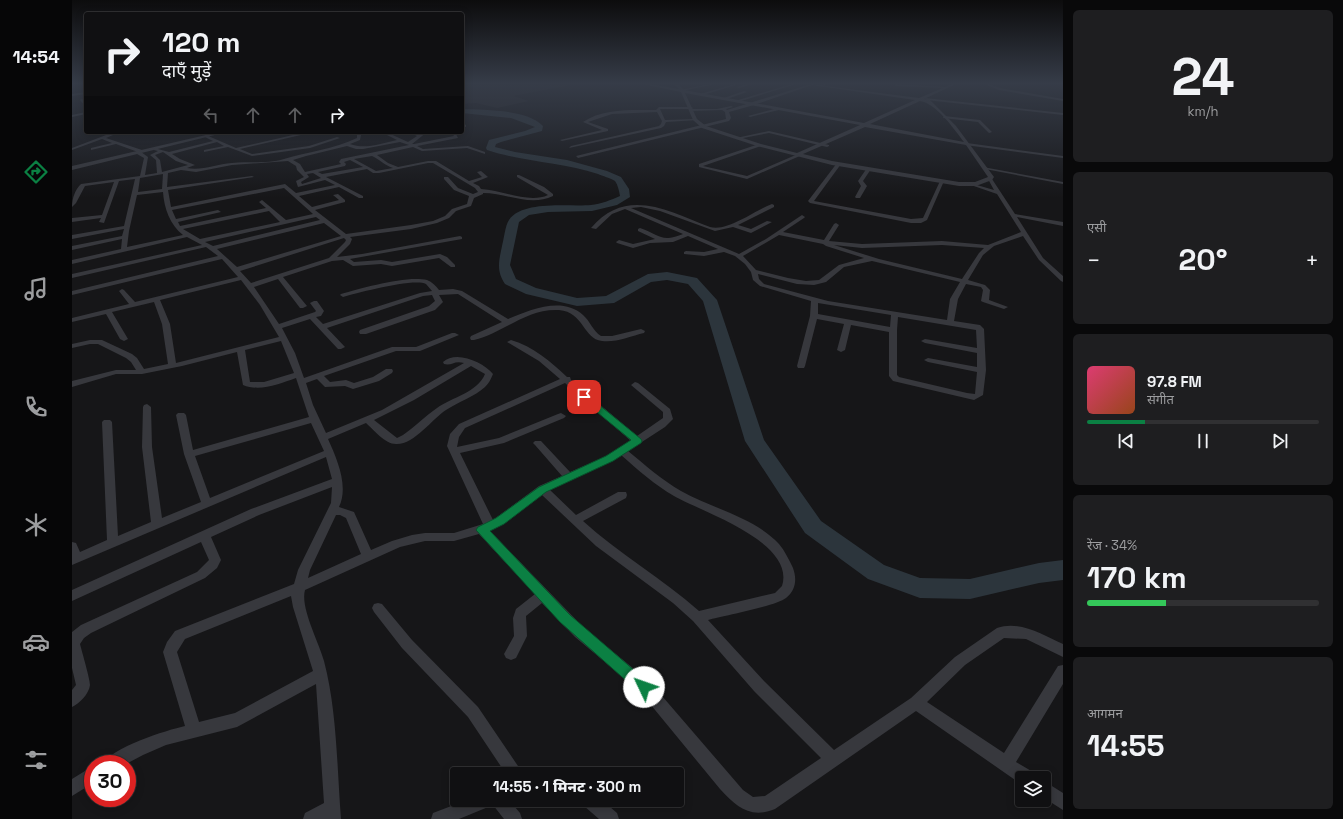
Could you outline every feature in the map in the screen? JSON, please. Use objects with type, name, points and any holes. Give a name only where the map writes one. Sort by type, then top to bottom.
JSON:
[{"type":"street","points":[[562,140],[607,130],[586,122]]},
{"type":"street","points":[[571,147],[660,127],[664,122]]},
{"type":"street","points":[[698,122],[703,127],[759,145],[839,164],[942,182],[970,184],[982,183],[990,179]]},
{"type":"street","points":[[578,157],[720,122]]},
{"type":"street","points":[[852,122],[968,144],[1063,157]]},
{"type":"street","points":[[759,145],[716,159],[701,165],[701,167],[747,178],[873,122]]},
{"type":"street","points":[[949,122],[968,144],[985,168],[991,177],[990,179],[1041,259],[1063,280]]},
{"type":"street","points":[[980,122],[990,132]]},
{"type":"street","points":[[738,138],[766,132],[824,145]]},
{"type":"street","points":[[72,149],[113,134]]},
{"type":"street","points":[[72,167],[212,134]]},
{"type":"street","points":[[139,152],[216,134]]},
{"type":"street","points":[[285,134],[292,137]]},
{"type":"street","points":[[235,149],[304,134]]},
{"type":"street","points":[[182,169],[204,174],[232,164],[267,163],[289,160],[307,154],[348,145],[359,139],[359,134]]},
{"type":"street","points":[[388,134],[426,150],[468,147],[483,153]]},
{"type":"street","points":[[416,134],[421,136]]},
{"type":"street","points":[[303,174],[343,165],[344,164],[341,161],[457,137],[455,134]]},
{"type":"street","points":[[206,136],[248,155],[310,148],[338,138]]},
{"type":"street","points":[[400,168],[386,164],[368,152],[409,143],[421,136]]},
{"type":"street","points":[[103,138],[139,152],[146,158],[134,194],[124,237],[124,247]]},
{"type":"street","points":[[286,138],[289,144],[287,150]]},
{"type":"street","points":[[348,145],[356,148],[362,148],[402,140]]},
{"type":"street","points":[[217,141],[152,155],[158,160],[163,173],[168,209],[176,225],[223,257],[246,282],[277,327],[300,378],[314,419],[329,452],[338,481],[338,492],[333,511],[304,570],[298,588],[297,597],[298,607],[317,659],[320,674],[327,719],[333,813],[311,819]]},
{"type":"street","points":[[206,152],[238,142]]},
{"type":"street","points":[[590,142],[610,150]]},
{"type":"street","points":[[93,149],[115,143]]},
{"type":"street","points":[[801,155],[824,145]]},
{"type":"street","points":[[72,206],[81,186],[163,173],[193,165],[178,160],[166,152],[156,149]]},
{"type":"street","points":[[325,151],[330,154],[338,153],[367,168],[379,172],[433,162],[470,182],[480,191],[501,193],[528,200],[546,198],[551,195],[550,192],[519,176]]},
{"type":"street","points":[[260,154],[279,157],[298,165],[299,169],[307,177],[298,181],[300,186]]},
{"type":"street","points":[[245,163],[257,191]]},
{"type":"street","points":[[839,164],[811,201],[812,202],[910,221],[922,221],[925,219],[942,182]]},
{"type":"street","points":[[289,189],[324,177],[367,168]]},
{"type":"street","points":[[985,168],[1063,183]]},
{"type":"street","points":[[858,197],[864,186],[860,181],[869,169]]},
{"type":"street","points":[[314,172],[362,197]]},
{"type":"street","points":[[470,182],[486,178],[486,176],[479,172]]},
{"type":"street","points":[[134,194],[206,183],[250,173]]},
{"type":"street","points":[[204,174],[206,183]]},
{"type":"street","points":[[446,178],[456,189],[472,196],[479,194],[480,191]]},
{"type":"street","points":[[72,220],[103,219],[117,180]]},
{"type":"street","points":[[970,184],[999,193]]},
{"type":"street","points":[[168,209],[281,186],[289,189],[324,221],[349,239],[348,242],[330,259]]},
{"type":"street","points":[[295,195],[339,186]]},
{"type":"street","points":[[310,209],[343,201],[336,195]]},
{"type":"street","points":[[235,270],[346,236],[435,222],[448,217],[454,210],[469,205],[472,196]]},
{"type":"street","points":[[262,202],[284,222]]},
{"type":"street","points":[[594,228],[612,212],[626,208],[659,208],[715,229],[720,229],[772,206]]},
{"type":"street","points":[[626,208],[739,256],[754,271],[802,282],[816,283],[825,280],[833,271],[843,265],[872,258]]},
{"type":"street","points":[[176,225],[270,209]]},
{"type":"street","points":[[176,225],[218,212]]},
{"type":"street","points":[[207,245],[284,222],[317,215]]},
{"type":"street","points":[[1013,215],[1063,224]]},
{"type":"street","points":[[739,256],[780,233],[802,217]]},
{"type":"street","points":[[72,276],[207,245],[324,221]]},
{"type":"street","points":[[732,225],[751,231],[769,222]]},
{"type":"street","points":[[825,243],[836,225]]},
{"type":"street","points":[[72,237],[126,227]]},
{"type":"street","points":[[640,230],[663,240]]},
{"type":"street","points":[[780,233],[825,243],[872,258],[964,280],[986,287],[988,290],[985,301],[1004,307]]},
{"type":"street","points":[[950,322],[954,299],[964,280],[981,254],[989,247],[1025,233]]},
{"type":"street","points":[[619,242],[633,246],[649,241],[673,240],[688,234]]},
{"type":"street","points":[[72,257],[189,235]]},
{"type":"street","points":[[72,248],[124,237]]},
{"type":"street","points":[[72,320],[156,299],[279,276],[330,259],[345,258],[460,238]]},
{"type":"street","points":[[825,243],[876,247],[954,243],[989,247]]},
{"type":"street","points":[[72,262],[124,247]]},
{"type":"street","points":[[686,253],[704,254],[724,250]]},
{"type":"street","points":[[345,258],[350,263],[357,264],[381,262],[392,264],[440,256],[445,258],[453,266]]},
{"type":"street","points":[[72,293],[223,257]]},
{"type":"street","points":[[754,271],[756,280],[762,285],[815,300],[895,315],[973,326],[980,329],[982,370],[979,395],[974,397],[896,379],[893,376],[893,330],[895,315]]},
{"type":"street","points":[[279,276],[303,306]]},
{"type":"street","points":[[343,295],[394,285],[421,282],[429,283],[436,293],[439,302],[432,308],[363,332]]},
{"type":"street","points":[[122,291],[133,305]]},
{"type":"street","points":[[322,327],[413,297],[428,293],[453,291],[460,292],[508,323]]},
{"type":"street","points":[[156,299],[166,324],[172,366]]},
{"type":"street","points":[[801,366],[814,316],[815,300]]},
{"type":"street","points":[[277,327],[311,316],[320,311],[314,303]]},
{"type":"street","points":[[474,338],[508,323],[546,309],[560,308],[570,310],[579,315],[592,332],[600,338],[606,339],[641,331]]},
{"type":"street","points":[[108,311],[113,322],[124,338]]},
{"type":"street","points":[[311,316],[341,347]]},
{"type":"street","points":[[814,316],[893,330]]},
{"type":"street","points":[[840,350],[848,322]]},
{"type":"street","points":[[241,349],[244,361],[246,383],[249,385],[261,385],[319,376],[395,349],[417,349],[455,335]]},
{"type":"street","points":[[72,384],[116,372],[142,372],[172,366],[283,338]]},
{"type":"street","points":[[925,341],[982,351]]},
{"type":"street","points":[[72,346],[90,342],[99,342],[129,356],[134,360],[142,372]]},
{"type":"street","points":[[511,342],[538,355],[584,397],[637,441]]},
{"type":"street","points":[[367,419],[393,440],[397,441],[406,438],[442,409],[485,382],[489,374],[487,371],[470,363],[457,359],[447,362]]},
{"type":"street","points":[[928,360],[982,370]]},
{"type":"street","points":[[323,438],[411,398],[470,363]]},
{"type":"street","points":[[319,376],[328,384],[346,383],[353,386],[376,379],[389,371]]},
{"type":"street","points":[[567,380],[462,426],[452,438],[452,446],[486,528],[542,595],[582,634],[638,681],[669,713],[729,788],[748,804],[759,806],[769,803],[916,703],[960,660],[1002,632],[1018,632],[1028,634],[1063,651]]},
{"type":"street","points":[[194,731],[170,652],[175,640],[180,635],[298,588],[368,556],[412,539],[454,537],[486,528],[500,521],[543,489],[597,465],[662,425],[669,416],[667,411],[635,385]]},
{"type":"street","points":[[147,407],[147,447],[157,523]]},
{"type":"street","points":[[181,414],[188,454],[206,502]]},
{"type":"street","points":[[455,451],[500,441],[561,416]]},
{"type":"street","points":[[188,454],[314,419]]},
{"type":"street","points":[[107,422],[110,453],[109,507],[113,542]]},
{"type":"street","points":[[538,443],[568,477]]},
{"type":"street","points":[[622,451],[666,487],[760,535],[775,547],[784,560],[789,575],[789,585],[786,592],[778,597],[697,617]]},
{"type":"street","points":[[72,546],[74,559],[206,502],[329,452]]},
{"type":"street","points":[[72,596],[204,535],[290,498],[338,481]]},
{"type":"street","points":[[543,489],[612,553],[666,591],[697,617],[759,686],[833,759]]},
{"type":"street","points":[[575,520],[622,495]]},
{"type":"street","points":[[333,511],[342,511],[350,515],[368,556]]},
{"type":"street","points":[[72,700],[81,690],[83,685],[72,644],[74,639],[86,629],[202,575],[213,565],[215,560],[204,535]]},
{"type":"street","points":[[511,654],[518,643],[521,634],[519,621],[520,613],[542,595]]},
{"type":"street","points":[[378,608],[407,644],[473,712],[510,767]]},
{"type":"street","points":[[1006,764],[1063,671]]},
{"type":"street","points":[[127,755],[166,738],[237,720],[320,674]]},
{"type":"street","points":[[916,703],[1016,771]]},
{"type":"street","points":[[72,788],[84,780]]},
{"type":"street","points":[[1051,794],[1063,802]]},
{"type":"street","points":[[439,819],[469,807]]},
{"type":"street","points":[[505,807],[514,819]]},
{"type":"street","points":[[598,807],[611,819]]},
{"type":"waterway","points":[[532,122],[539,126],[539,129],[492,142],[490,148],[515,155],[574,164],[597,171],[618,179],[624,189],[625,197],[613,203],[592,208],[548,209],[526,212],[514,221],[504,265],[510,281],[531,291],[577,302],[609,300],[648,278],[667,276],[692,281],[710,300],[755,441],[813,527],[876,572],[920,588],[970,589],[1039,573],[1063,570]]},
{"type":"route","points":[[584,397],[637,441],[610,458],[543,489],[500,521],[482,530],[565,618],[644,687]]}]
